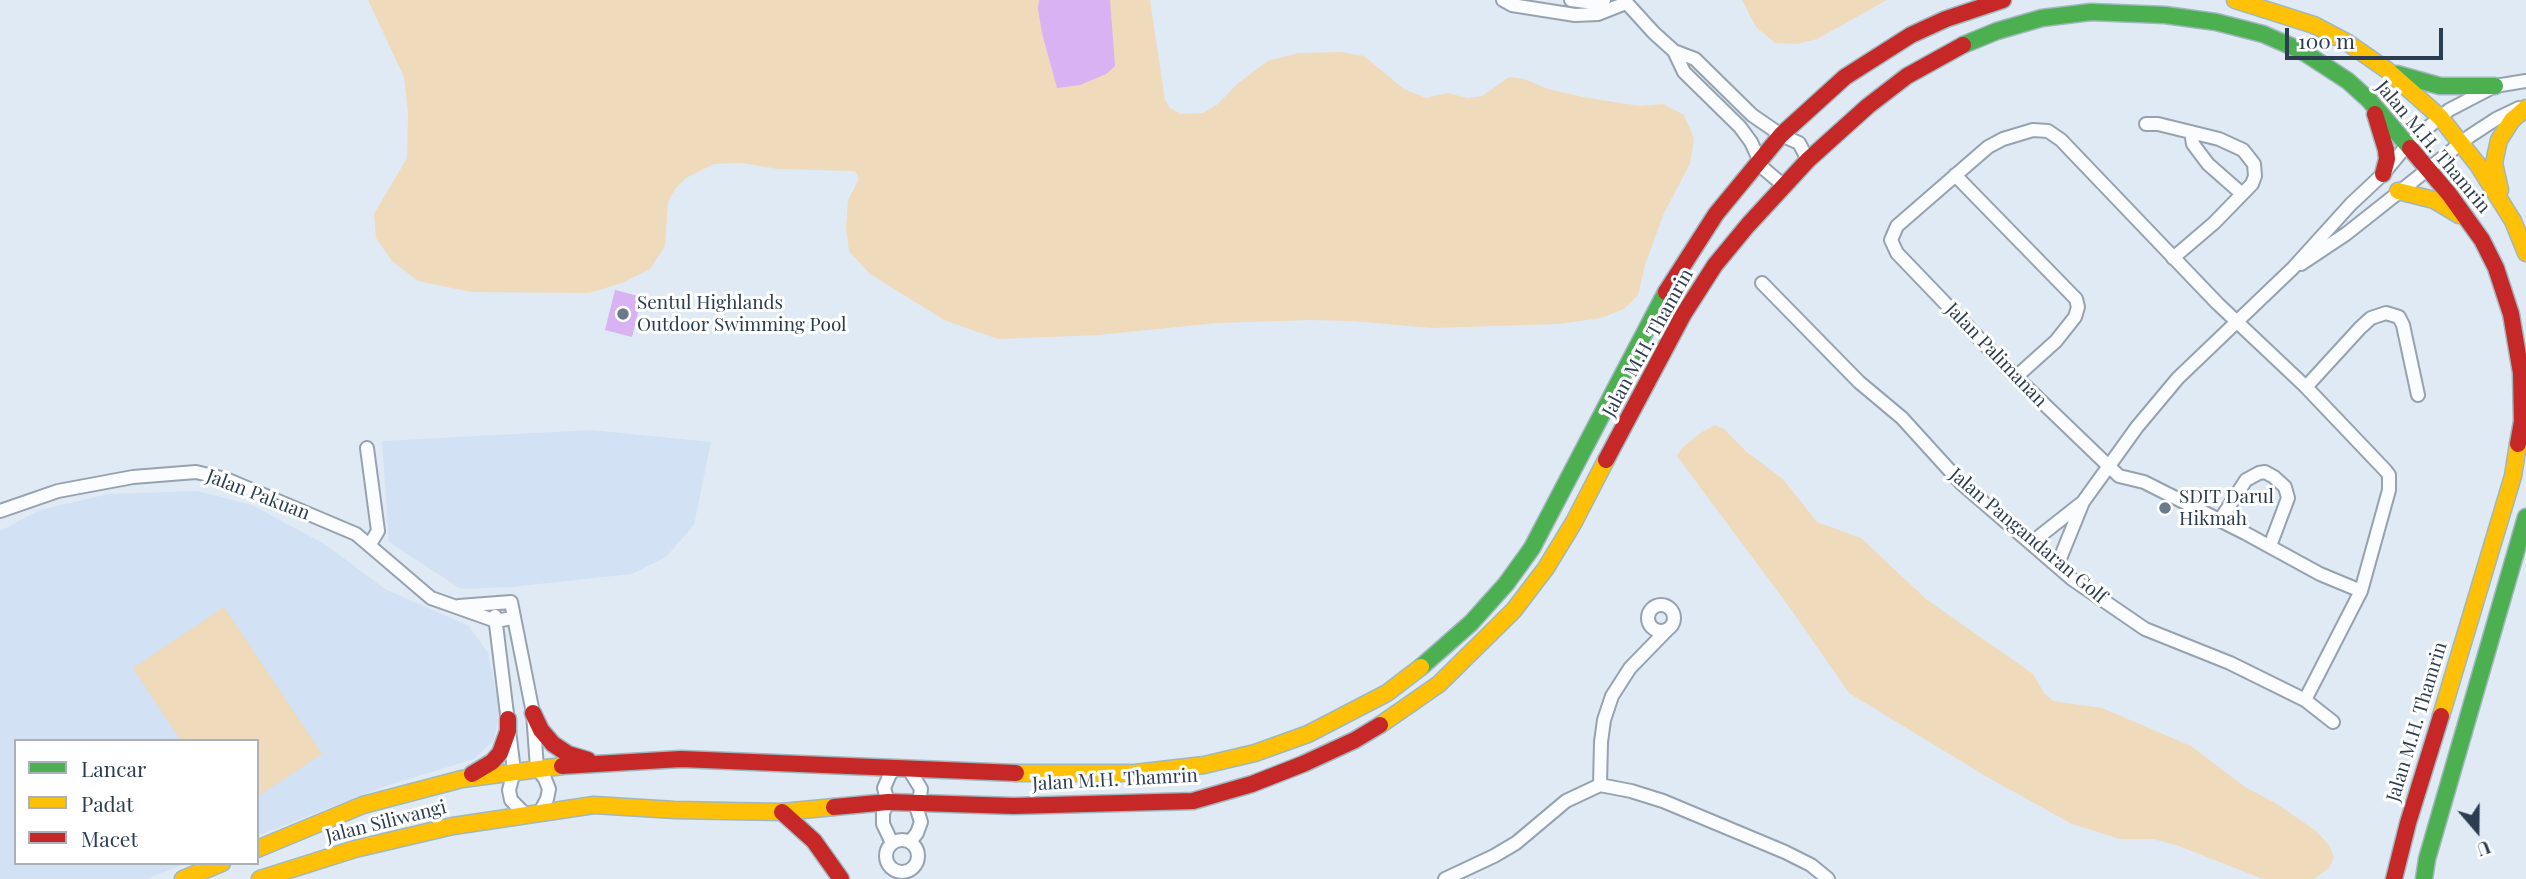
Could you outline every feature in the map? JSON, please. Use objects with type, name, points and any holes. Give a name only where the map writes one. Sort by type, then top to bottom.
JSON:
[{"type":"main road","name":"Jalan M.H. Thamrin","points":[[537,768],[604,762],[695,760],[978,773],[1135,772],[1204,765],[1255,753],[1308,734],[1387,693],[1432,659],[1471,623],[1506,584],[1532,548],[1674,277],[1716,214],[1759,159],[1781,135],[1845,77],[1893,46],[1946,19],[2003,0]]},
{"type":"main road","name":"Jalan M.H. Thamrin","points":[[2235,0],[2314,25],[2348,43],[2386,70],[2440,117],[2462,144],[2505,207],[2526,253]]},
{"type":"main road","name":"Jalan M.H. Thamrin","points":[[532,813],[594,805],[675,810],[782,811],[888,802],[1014,806],[1194,801],[1252,784],[1354,740],[1398,714],[1439,684],[1514,610],[1546,568],[1607,463],[1682,315],[1715,265],[1783,185],[1808,160],[1868,106],[1907,76],[1950,50],[2042,18],[2091,12],[2165,15],[2217,23],[2263,34],[2302,51],[2348,81],[2369,100],[2469,221],[2496,268],[2511,314],[2521,373],[2522,421],[2513,476],[2408,823],[2394,879]]},
{"type":"main road","points":[[2386,70],[2440,86],[2495,86]]},
{"type":"main road","points":[[2369,100],[2386,150],[2387,159],[2383,174]]},
{"type":"main road","points":[[2505,207],[2494,163],[2499,140],[2512,120],[2526,107]]},
{"type":"main road","points":[[2398,191],[2434,200],[2469,221]]},
{"type":"main road","points":[[2424,879],[2427,859],[2526,517]]},
{"type":"main road","points":[[533,713],[541,730],[553,744],[568,754],[585,760],[604,762]]},
{"type":"main road","points":[[462,779],[482,769],[499,753],[508,731],[508,719]]},
{"type":"main road","points":[[514,771],[537,768]]},
{"type":"main road","name":"Jalan Siliwangi","points":[[259,848],[363,805],[462,779],[514,771]]},
{"type":"main road","points":[[782,811],[814,841],[841,879]]},
{"type":"main road","name":"Jalan Siliwangi","points":[[260,879],[355,849],[453,826],[532,813]]},
{"type":"main road","points":[[183,879],[217,865]]},
{"type":"street","points":[[1503,0],[1512,5],[1558,6],[1575,15],[1598,14],[1625,1],[1674,51],[1695,59],[1752,115],[1781,135],[1799,143],[1808,160]]},
{"type":"street","points":[[1571,0],[1594,3],[1604,0]]},
{"type":"street","points":[[1674,51],[1684,72],[1740,127],[1768,174],[1783,185]]},
{"type":"street","points":[[2057,566],[2083,502],[2157,401],[2236,320],[2293,268],[2408,144],[2440,117],[2470,99],[2495,86],[2526,80]]},
{"type":"street","points":[[2293,268],[2322,252],[2398,191],[2496,119],[2526,107]]},
{"type":"street","points":[[2146,124],[2158,124],[2219,139],[2243,150],[2254,164],[2255,176],[2252,184],[2214,223],[2173,258]]},
{"type":"street","points":[[2016,377],[2056,341],[2075,317],[2078,307],[2076,299],[1955,175],[1988,147],[2003,139],[2033,130],[2048,131],[2070,150],[2173,258],[2306,387],[2389,475],[2389,490],[2361,591],[2305,700]]},
{"type":"street","points":[[2192,132],[2193,144],[2208,164],[2241,193]]},
{"type":"street","name":"Jalan Palimanan","points":[[1955,175],[1893,230],[1891,240],[1897,253],[2107,467]]},
{"type":"street","name":"Jalan Pangandaran Golf","points":[[1762,283],[1859,382],[1902,418],[1962,484],[2086,590],[2145,629],[2230,663],[2305,700],[2320,709],[2333,722]]},
{"type":"street","points":[[2306,387],[2360,328],[2371,318],[2386,313],[2399,317],[2403,325],[2418,395]]},
{"type":"street","points":[[367,448],[378,531],[370,544]]},
{"type":"street","points":[[2107,467],[2119,476],[2144,482],[2320,574],[2361,591]]},
{"type":"street","name":"Jalan Pakuan","points":[[0,511],[58,491],[133,477],[196,472],[226,478],[356,534],[431,598],[496,621]]},
{"type":"street","points":[[2220,520],[2246,480],[2265,472],[2285,487],[2288,498],[2270,546]]},
{"type":"street","points":[[2031,543],[2083,502]]},
{"type":"street","points":[[452,606],[511,602],[512,618],[533,713],[537,768],[549,789],[547,799],[532,813],[511,800],[509,790],[514,771],[494,605]]},
{"type":"street","points":[[496,621],[512,618]]},
{"type":"street","points":[[1600,785],[1601,742],[1604,720],[1612,696],[1630,668],[1667,630]]},
{"type":"street","points":[[892,843],[883,824],[883,813],[888,802],[884,788],[890,774],[902,769],[921,789],[915,803],[921,822],[910,842]]},
{"type":"street","points":[[1444,879],[1516,843],[1566,802],[1600,785],[1663,801],[1785,852],[1811,865],[1828,879]]},
{"type":"street","points":[[904,840],[910,842],[918,855],[911,874],[895,875],[886,860],[886,850],[892,843],[904,840]]},
{"type":"shaded area","points":[[368,0],[1150,0],[1165,100],[1170,108],[1181,114],[1203,113],[1218,104],[1237,84],[1268,61],[1298,53],[1341,52],[1364,56],[1404,89],[1426,98],[1447,93],[1468,98],[1482,96],[1509,77],[1583,97],[1640,106],[1663,104],[1684,115],[1694,138],[1690,164],[1664,213],[1645,265],[1638,295],[1624,309],[1601,318],[1559,324],[1431,328],[1311,320],[1217,323],[1098,335],[998,339],[944,320],[870,274],[849,251],[846,228],[848,200],[859,179],[855,171],[778,169],[742,163],[714,164],[686,178],[675,189],[668,202],[665,246],[650,269],[622,283],[589,293],[471,292],[418,281],[392,261],[376,238],[374,214],[407,158],[408,114],[404,77]]},
{"type":"shaded area","points":[[1039,0],[1110,0],[1115,66],[1106,74],[1080,85],[1057,88],[1042,33]]},
{"type":"shaded area","points":[[1742,0],[1887,0],[1817,39],[1797,44],[1775,43],[1756,27]]},
{"type":"shaded area","name":"Sentul Highlands Outdoor Swimming Pool","points":[[615,290],[642,297],[632,337],[605,330]]},
{"type":"shaded area","points":[[1715,425],[1724,429],[1748,453],[1783,479],[1817,522],[1861,538],[1926,599],[2033,674],[2044,693],[2053,701],[2102,708],[2191,746],[2245,787],[2277,804],[2316,831],[2329,845],[2334,857],[2329,868],[2314,879],[2263,879],[2176,845],[2153,839],[2120,839],[2072,824],[1987,777],[1849,693],[1790,608],[1677,456],[1681,449],[1700,433]]},
{"type":"shaded area","points":[[591,430],[711,442],[694,525],[667,556],[632,574],[511,587],[461,589],[389,542],[382,441]]},
{"type":"shaded area","points":[[197,491],[252,505],[326,545],[385,589],[469,626],[488,653],[500,710],[494,740],[474,759],[386,786],[259,835],[259,739],[14,739],[14,865],[182,865],[147,879],[0,879],[0,531],[40,510],[108,494]]},
{"type":"shaded area","points":[[224,607],[322,754],[259,796],[259,739],[180,739],[133,668]]},
{"type":"traffic: fast","points":[[1963,45],[1997,31],[2042,18],[2091,12],[2165,15],[2216,22],[2263,34],[2302,51],[2348,81],[2369,100],[2410,148]]},
{"type":"traffic: fast","points":[[2397,74],[2440,86],[2495,86]]},
{"type":"traffic: fast","points":[[1421,667],[1471,623],[1506,584],[1532,548],[1666,292]]},
{"type":"traffic: fast","points":[[2424,879],[2427,859],[2526,517]]},
{"type":"traffic: slow","points":[[2235,0],[2314,25],[2348,43],[2387,70],[2440,117],[2478,165],[2513,221],[2526,253]]},
{"type":"traffic: slow","points":[[2500,190],[2494,163],[2499,140],[2512,120],[2526,108]]},
{"type":"traffic: slow","points":[[2398,191],[2434,200],[2459,215]]},
{"type":"traffic: slow","points":[[2441,716],[2513,476],[2518,444]]},
{"type":"traffic: slow","points":[[1380,725],[1439,684],[1514,610],[1546,568],[1574,522],[1606,460]]},
{"type":"traffic: slow","points":[[1016,773],[1135,773],[1204,765],[1255,753],[1308,734],[1387,693],[1421,667]]},
{"type":"traffic: slow","points":[[259,848],[363,805],[462,779],[562,766]]},
{"type":"traffic: slow","points":[[260,879],[355,849],[453,826],[594,805],[782,812],[834,807]]},
{"type":"traffic: slow","points":[[183,879],[217,865]]},
{"type":"traffic: jam","points":[[1666,292],[1716,214],[1781,135],[1845,77],[1911,35],[1946,19],[2003,0]]},
{"type":"traffic: jam","points":[[1606,460],[1683,315],[1715,265],[1748,225],[1808,160],[1868,106],[1907,76],[1963,45]]},
{"type":"traffic: jam","points":[[2375,114],[2386,150],[2387,159],[2383,174]]},
{"type":"traffic: jam","points":[[2410,148],[2449,194],[2482,240],[2496,268],[2511,314],[2521,373],[2522,421],[2518,444]]},
{"type":"traffic: jam","points":[[533,713],[541,730],[553,744],[568,754],[588,760]]},
{"type":"traffic: jam","points":[[2394,879],[2441,716]]},
{"type":"traffic: jam","points":[[472,774],[492,762],[500,753],[508,731],[508,719]]},
{"type":"traffic: jam","points":[[834,807],[888,802],[1014,806],[1193,801],[1252,784],[1303,764],[1380,725]]},
{"type":"traffic: jam","points":[[562,766],[681,759],[1016,773]]},
{"type":"traffic: jam","points":[[782,812],[814,841],[841,879]]},
{"type":"place","name":"Sentul Highlands Outdoor Swimming Pool","points":[[623,314]]},
{"type":"place","name":"SDIT Darul Hikmah","points":[[2165,508]]}]
